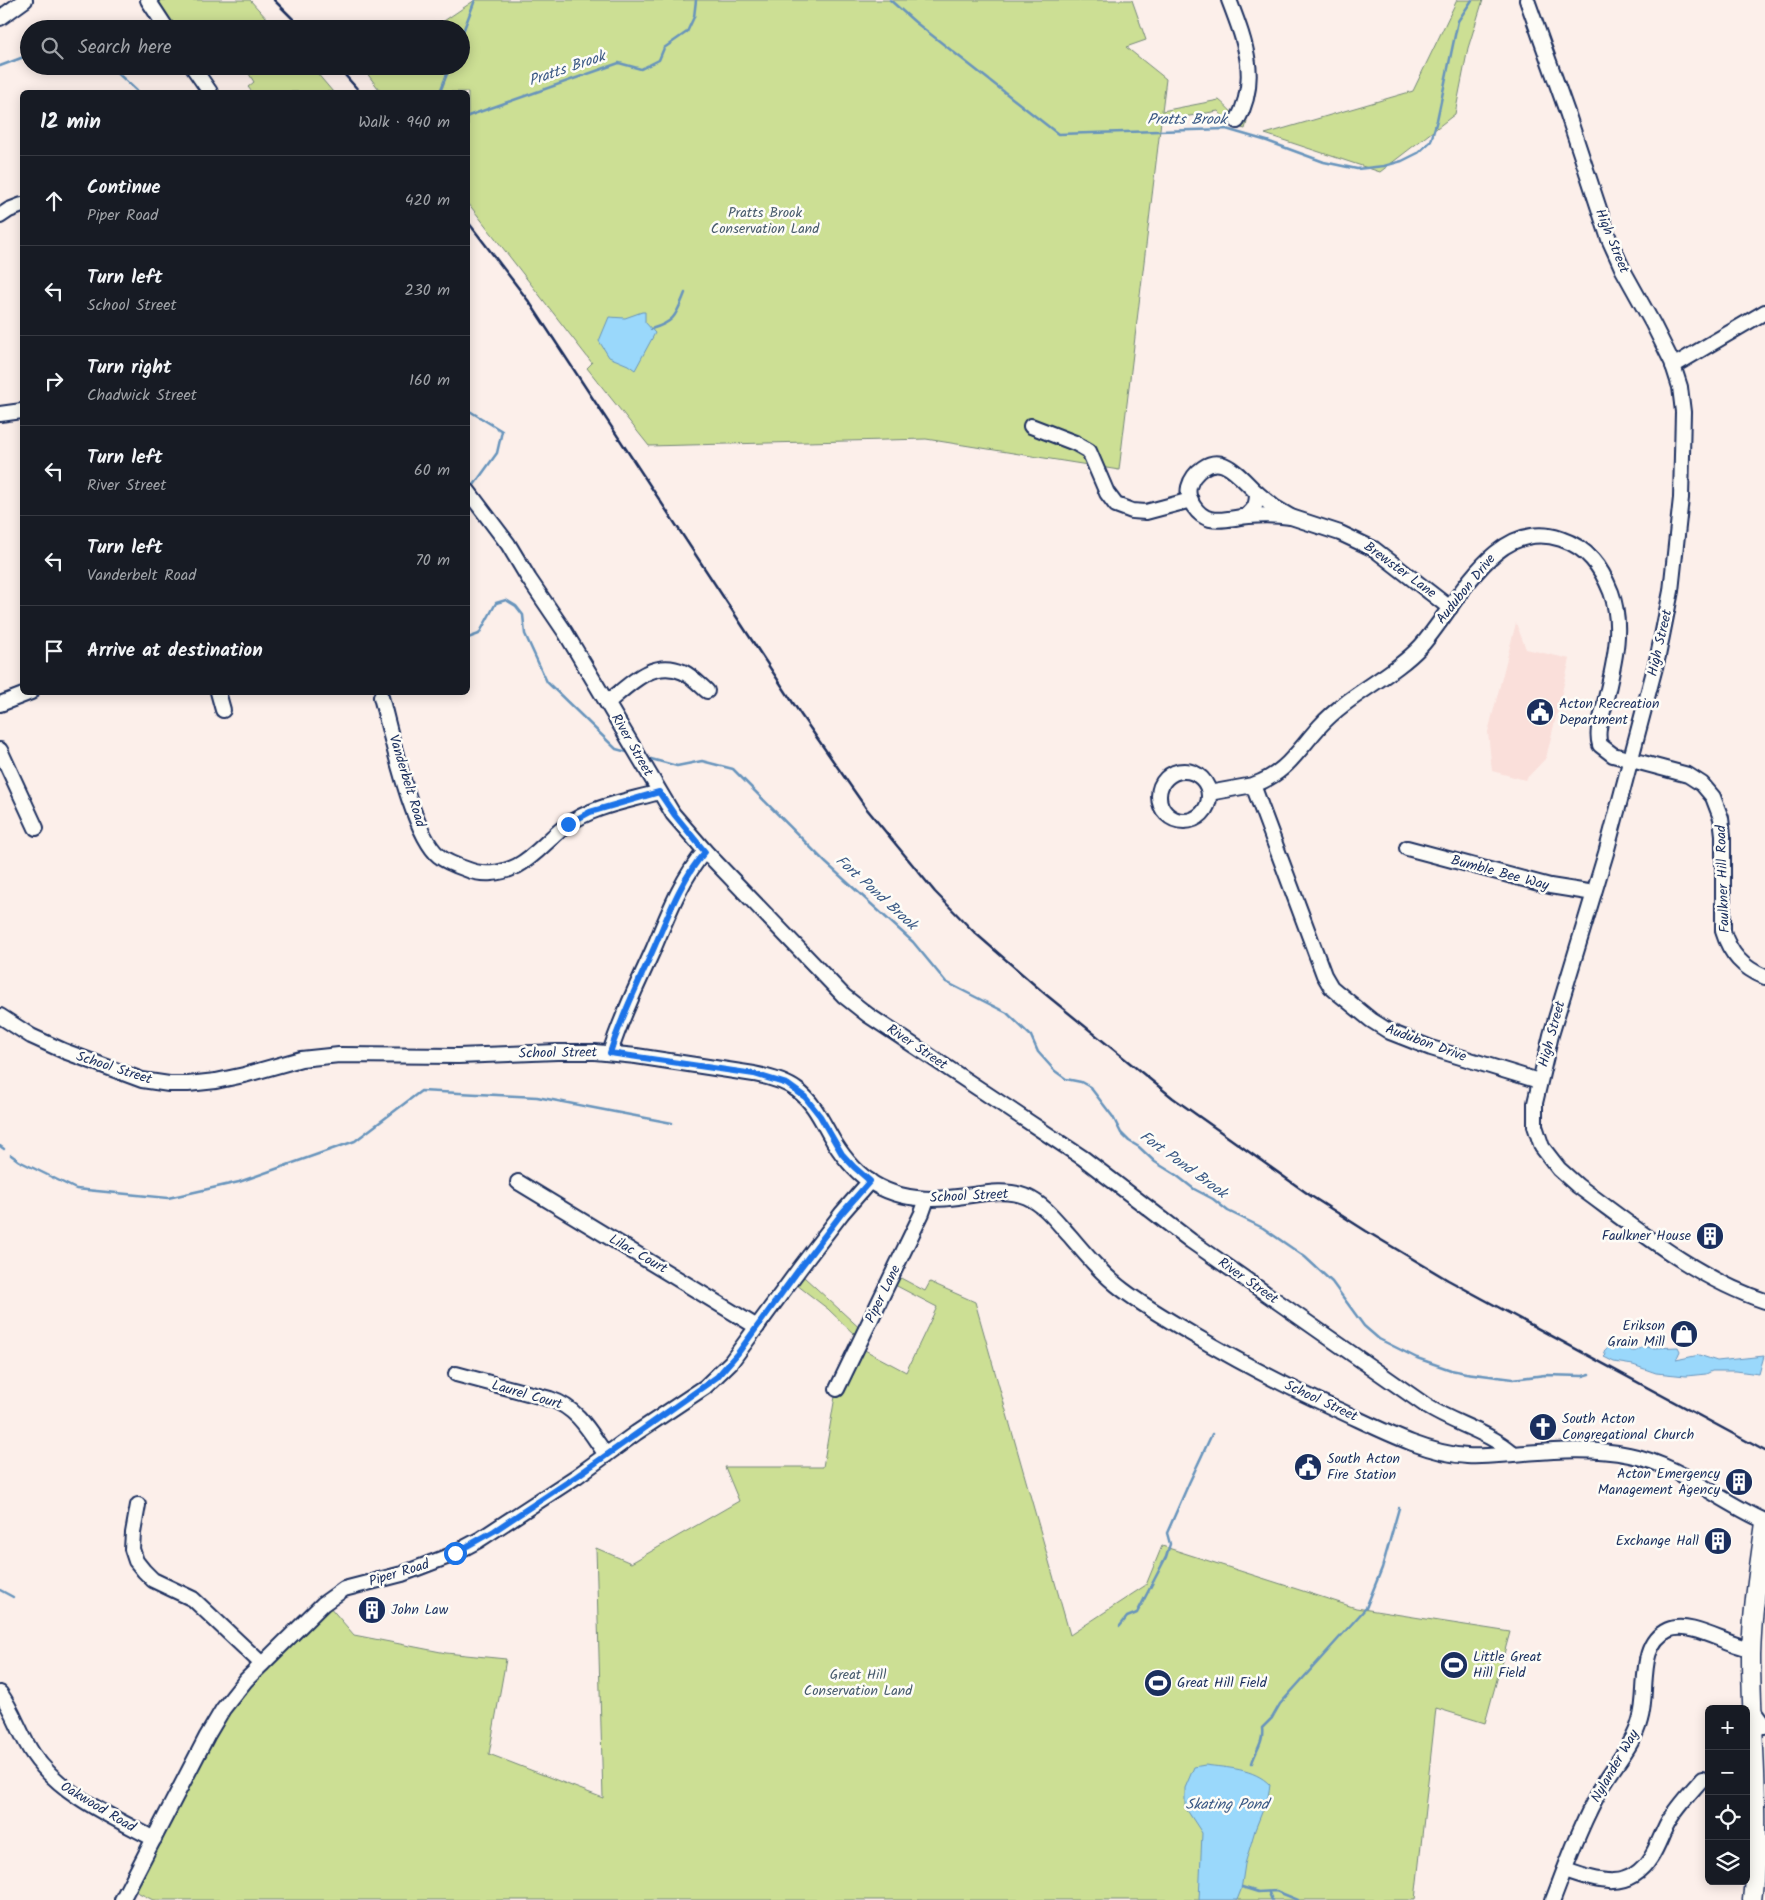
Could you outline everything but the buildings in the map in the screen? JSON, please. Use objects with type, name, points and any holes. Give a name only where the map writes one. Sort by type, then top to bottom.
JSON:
[{"type":"main road","points":[[1752,1900],[1756,1840],[1752,1649],[1754,1602],[1763,1554],[1765,1522]]},
{"type":"street","points":[[0,18],[25,0]]},
{"type":"street","points":[[148,0],[161,20]]},
{"type":"street","points":[[1229,0],[1243,38],[1250,76],[1249,91],[1237,121]]},
{"type":"street","name":"High Street","points":[[1527,0],[1609,239],[1622,270],[1653,324],[1673,366],[1680,387],[1684,412],[1681,498],[1672,592],[1658,656],[1594,892],[1539,1081],[1535,1103],[1537,1136],[1549,1158],[1568,1178],[1644,1234],[1705,1275],[1734,1290],[1765,1301]]},
{"type":"street","points":[[198,75],[209,90]]},
{"type":"street","points":[[0,216],[20,206]]},
{"type":"street","points":[[1673,366],[1765,312]]},
{"type":"street","points":[[0,414],[20,411]]},
{"type":"street","points":[[1031,426],[1076,443],[1089,451],[1107,494],[1116,505],[1146,512],[1190,500]]},
{"type":"street","name":"Brewster Lane","points":[[1291,517],[1274,507],[1225,465],[1211,464],[1202,468],[1194,477],[1189,487],[1190,500],[1197,511],[1202,516],[1211,520],[1271,515],[1291,517],[1340,533],[1374,549],[1450,608]]},
{"type":"street","points":[[1246,516],[1254,510],[1257,493]]},
{"type":"street","name":"River Street","points":[[470,494],[508,544],[565,632],[659,792],[674,814],[705,852],[838,991],[854,1004],[1083,1158],[1191,1241],[1428,1407],[1494,1440],[1514,1454]]},
{"type":"street","name":"Audubon Drive","points":[[1209,793],[1253,785],[1277,774],[1329,717],[1414,652],[1492,554],[1514,541],[1529,537],[1551,537],[1564,540],[1584,551],[1592,558],[1602,573],[1611,593],[1617,623],[1616,647],[1598,739],[1608,752],[1630,759]]},
{"type":"street","points":[[607,702],[649,671],[658,667],[672,668],[684,672],[707,692]]},
{"type":"street","points":[[0,704],[23,695]]},
{"type":"street","points":[[219,695],[223,710]]},
{"type":"street","name":"Vanderbelt Road","points":[[381,697],[420,829],[438,856],[472,872],[493,873],[519,865],[560,830],[581,816],[659,792]]},
{"type":"street","points":[[0,750],[36,828]]},
{"type":"street","name":"Faulkner Hill Road","points":[[1630,759],[1688,775],[1702,784],[1713,796],[1721,818],[1723,835],[1723,931],[1727,944],[1733,954],[1743,965],[1765,978]]},
{"type":"street","name":"Audubon Drive","points":[[1253,785],[1324,975],[1331,987],[1376,1023],[1399,1036],[1431,1048],[1539,1081]]},
{"type":"street","name":"Bumble Bee Way","points":[[1407,848],[1550,886],[1594,892]]},
{"type":"street","points":[[610,1053],[625,1013],[663,928],[688,876],[705,852]]},
{"type":"street","name":"School Street","points":[[0,1016],[31,1036],[64,1051],[142,1080],[169,1084],[224,1080],[293,1061],[328,1055],[458,1056],[562,1052],[610,1053],[754,1074],[787,1084],[805,1097],[820,1116],[842,1154],[870,1181],[894,1193],[927,1199],[1001,1192],[1027,1197],[1045,1210],[1102,1272],[1122,1290],[1176,1324],[1255,1369],[1322,1403],[1429,1448],[1468,1456],[1597,1451],[1640,1458],[1671,1469],[1765,1522]]},
{"type":"street","name":"Piper Road","points":[[122,1900],[215,1722],[238,1690],[262,1664],[336,1594],[354,1586],[410,1571],[468,1547],[510,1521],[697,1393],[717,1377],[735,1358],[842,1213],[870,1181]]},
{"type":"street","name":"Lilac Court","points":[[518,1182],[757,1327]]},
{"type":"street","name":"Piper Lane","points":[[837,1389],[927,1199]]},
{"type":"street","name":"Laurel Court","points":[[456,1374],[550,1399],[565,1405],[581,1419],[606,1455]]},
{"type":"street","points":[[138,1505],[132,1548],[136,1561],[144,1572],[153,1580],[193,1599],[262,1664]]},
{"type":"street","name":"Nylander Way","points":[[1553,1900],[1578,1835],[1592,1806],[1639,1724],[1643,1710],[1649,1650],[1657,1638],[1671,1629],[1686,1628],[1752,1649]]},
{"type":"street","name":"Oakwood Road","points":[[0,1693],[44,1770],[69,1791],[154,1839]]},
{"type":"street","points":[[1753,1711],[1765,1727]]},
{"type":"street","points":[[1565,1870],[1593,1880],[1606,1882],[1625,1879],[1636,1872],[1652,1855],[1672,1816],[1702,1779]]},
{"type":"shaded area","points":[[1516,623],[1526,649],[1570,659],[1546,758],[1525,780],[1492,771],[1488,732]]},
{"type":"green space","points":[[156,0],[250,0],[268,20],[170,20]]},
{"type":"green space","name":"Pratts Brook Conservation Land","points":[[475,0],[1132,0],[1146,40],[1126,47],[1166,79],[1162,111],[1219,100],[1236,116],[1247,122],[1245,129],[1231,125],[1218,111],[1161,121],[1119,470],[926,439],[649,446],[587,368],[592,363],[470,206],[470,90],[380,90],[368,75],[470,75],[470,20],[445,20]]},
{"type":"green space","points":[[1457,0],[1483,0],[1468,48],[1455,114],[1380,172],[1265,134],[1413,91]]},
{"type":"green space","points":[[250,75],[319,75],[331,90],[250,90],[248,87],[254,82]]},
{"type":"green space","name":"Great Hill Conservation Land","points":[[897,1276],[925,1291],[930,1282],[975,1302],[1070,1635],[1146,1585],[1162,1546],[1356,1608],[1510,1632],[1485,1723],[1436,1708],[1415,1900],[153,1900],[133,1890],[224,1715],[249,1682],[329,1606],[354,1635],[446,1653],[506,1659],[489,1754],[603,1798],[596,1548],[631,1563],[739,1501],[725,1467],[823,1467],[839,1373],[856,1336],[828,1309],[797,1285],[804,1277],[865,1333],[859,1347],[906,1372],[937,1307],[893,1284]]},
{"type":"water","points":[[645,312],[645,322],[655,333],[635,370],[609,357],[599,341],[609,317],[625,318]]},
{"type":"water","points":[[1620,1342],[1632,1351],[1644,1346],[1651,1348],[1678,1347],[1680,1351],[1676,1360],[1699,1355],[1717,1361],[1764,1356],[1759,1374],[1736,1371],[1712,1371],[1706,1374],[1686,1376],[1656,1373],[1633,1365],[1614,1362],[1604,1357],[1606,1355],[1604,1351],[1611,1344]]},
{"type":"water","name":"Skating Pond","points":[[1205,1765],[1248,1772],[1264,1779],[1270,1785],[1268,1797],[1255,1830],[1245,1864],[1241,1890],[1237,1900],[1199,1900],[1202,1833],[1185,1807],[1185,1788],[1194,1767]]},
{"type":"waterway","points":[[467,20],[475,0]]},
{"type":"waterway","name":"Pratts Brook","points":[[470,115],[619,63],[641,69],[659,60],[664,48],[687,32],[694,17],[696,0]]},
{"type":"waterway","name":"Pratts Brook","points":[[890,0],[915,22],[1058,134],[1226,129],[1267,141],[1324,162],[1357,169],[1384,166],[1402,161],[1418,153],[1431,141],[1458,21],[1472,0]]},
{"type":"waterway","name":"Fort Pond Brook","points":[[0,66],[20,58]]},
{"type":"waterway","name":"Fort Pond Brook","points":[[120,75],[136,90]]},
{"type":"waterway","points":[[441,90],[447,75]]},
{"type":"waterway","points":[[651,329],[665,324],[674,317],[685,293]]},
{"type":"waterway","name":"Fort Pond Brook","points":[[470,411],[502,431],[497,453],[474,485]]},
{"type":"waterway","name":"Fort Pond Brook","points":[[470,637],[479,634],[496,603],[506,600],[516,606],[523,615],[525,634],[547,682],[616,749],[627,752]]},
{"type":"waterway","name":"Fort Pond Brook","points":[[651,759],[677,766],[702,761],[733,769],[826,863],[913,942],[946,982],[1007,1013],[1031,1036],[1038,1052],[1055,1071],[1066,1079],[1081,1082],[1090,1087],[1113,1117],[1121,1133],[1155,1162],[1194,1189],[1213,1199],[1228,1211],[1263,1228],[1305,1257],[1332,1282],[1364,1326],[1379,1339],[1417,1358],[1451,1370],[1466,1373],[1513,1379],[1545,1375],[1583,1376],[1590,1374]]},
{"type":"waterway","points":[[11,1155],[19,1161],[76,1189],[168,1198],[239,1182],[355,1141],[421,1091],[537,1097],[672,1123]]},
{"type":"waterway","points":[[0,1146],[4,1149]]},
{"type":"waterway","points":[[1120,1626],[1127,1617],[1137,1613],[1166,1557],[1170,1544],[1167,1533],[1212,1434]]},
{"type":"waterway","points":[[1252,1763],[1261,1742],[1262,1728],[1272,1718],[1280,1704],[1366,1608],[1382,1568],[1399,1508]]},
{"type":"waterway","points":[[0,1590],[13,1597]]},
{"type":"waterway","points":[[1242,1887],[1258,1892],[1276,1891],[1298,1900]]},
{"type":"waterway","points":[[1269,1893],[1272,1900]]},
{"type":"railway","points":[[274,0],[294,20]]},
{"type":"railway","points":[[345,75],[358,90]]},
{"type":"railway","points":[[470,225],[530,303],[801,715],[866,808],[935,892],[974,932],[1044,993],[1173,1098],[1311,1196],[1448,1280],[1765,1451]]},
{"type":"place","name":"Acton Recreation Department","points":[[1540,712]]},
{"type":"place","name":"Faulkner House","points":[[1710,1236]]},
{"type":"place","name":"Erikson Grain Mill","points":[[1684,1334]]},
{"type":"place","name":"South Acton Congregational Church","points":[[1543,1427]]},
{"type":"place","name":"South Acton Fire Station","points":[[1308,1467]]},
{"type":"place","name":"Acton Emergency Management Agency","points":[[1739,1482]]},
{"type":"place","name":"Exchange Hall","points":[[1718,1541]]},
{"type":"place","name":"John Law","points":[[372,1610]]},
{"type":"place","name":"Little Great Hill Field","points":[[1454,1665]]},
{"type":"place","name":"Great Hill Field","points":[[1158,1683]]},
{"type":"route","points":[[455,1553],[494,1531],[577,1476],[636,1433],[697,1393],[717,1377],[738,1353],[842,1213],[870,1181],[842,1154],[811,1104],[797,1090],[787,1084],[754,1074],[610,1053],[625,1013],[665,922],[688,876],[705,852],[659,792],[590,812],[568,824]]}]
